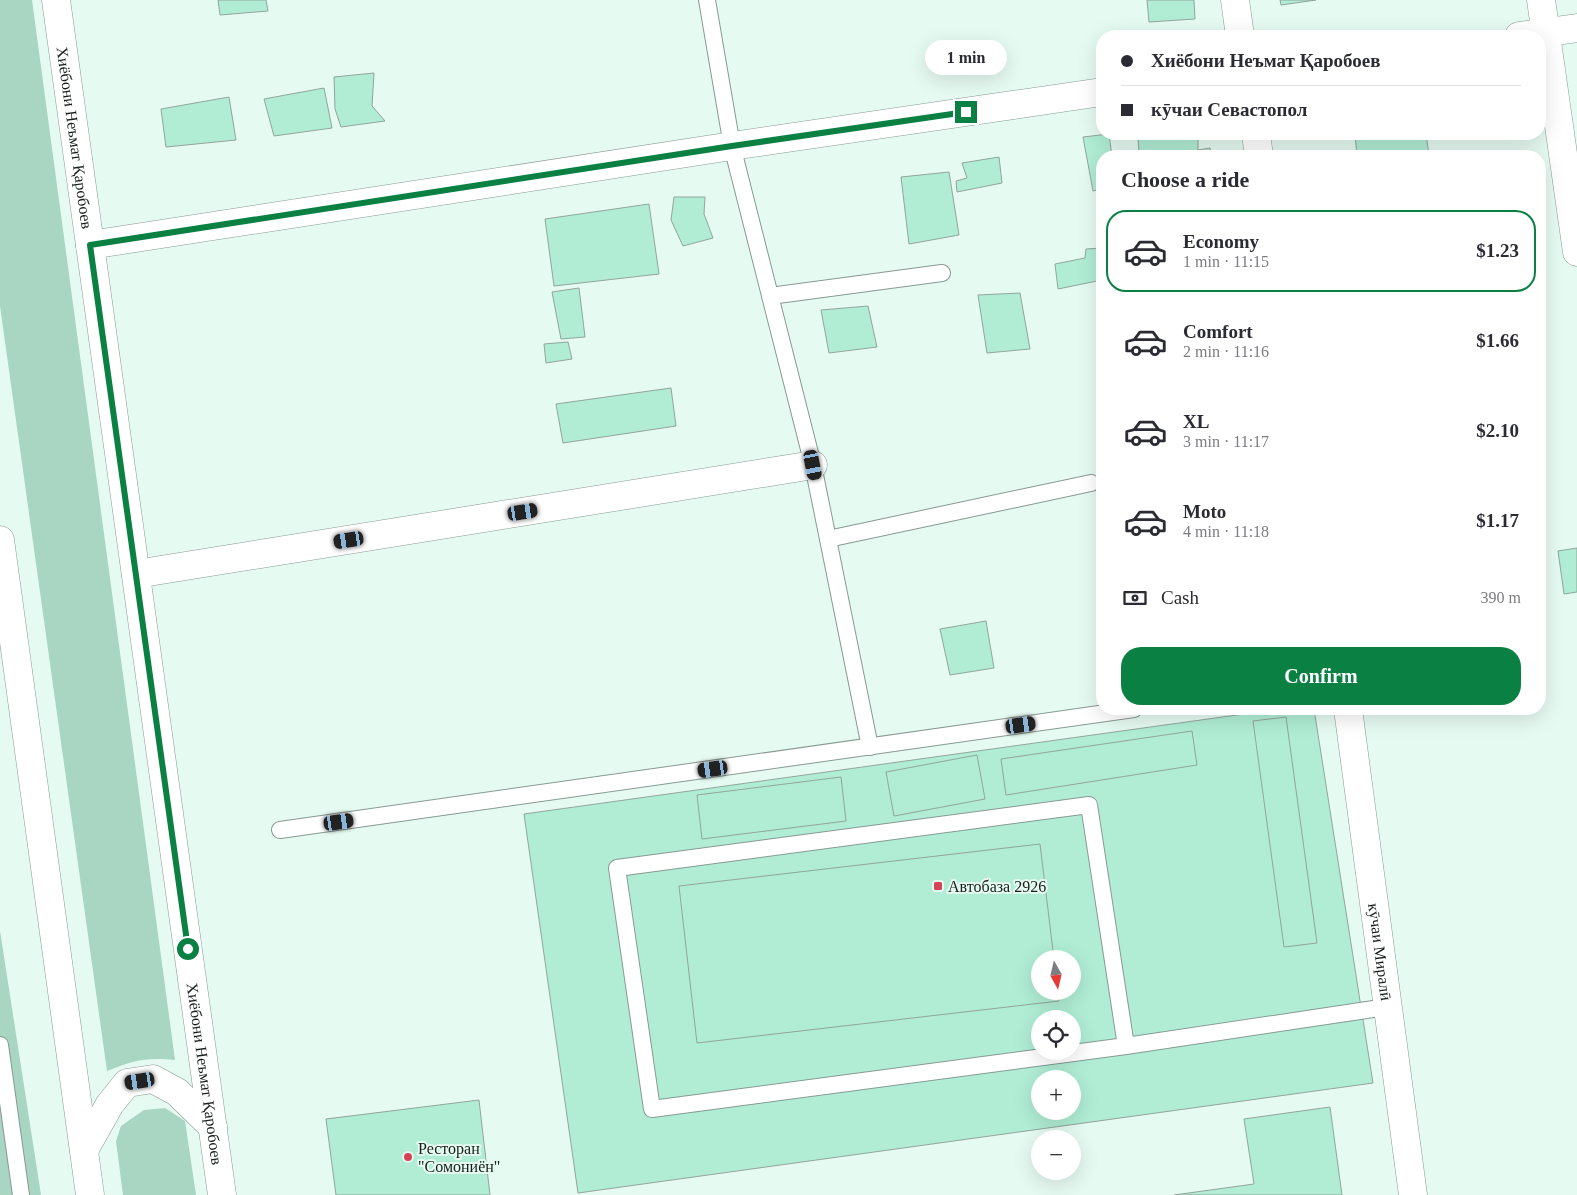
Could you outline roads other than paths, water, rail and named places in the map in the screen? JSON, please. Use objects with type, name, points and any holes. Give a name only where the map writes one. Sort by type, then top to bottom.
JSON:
[{"type":"main road","name":"Хиёбони Неъмат Қаробоев","points":[[56,0],[222,1195]]},
{"type":"main road","points":[[1235,0],[1239,30]]},
{"type":"main road","points":[[1541,0],[1546,30]]},
{"type":"main road","points":[[1577,28],[1546,33],[1577,252]]},
{"type":"main road","points":[[90,245],[732,146],[1096,93]]},
{"type":"main road","points":[[136,574],[813,465]]},
{"type":"main road","points":[[0,540],[5,618],[90,1195]]},
{"type":"main road","name":"кӯчаи Миралӣ","points":[[1349,715],[1413,1195]]},
{"type":"main road","points":[[84,1150],[110,1104],[127,1083],[153,1079],[177,1092],[213,1126]]},
{"type":"lane","points":[[707,0],[732,146],[813,465],[870,746]]},
{"type":"lane","points":[[770,296],[942,273]]},
{"type":"lane","points":[[828,539],[1091,483]]},
{"type":"lane","points":[[280,830],[1096,714]]},
{"type":"lane","points":[[1126,1046],[1089,806],[617,868],[652,1109],[1126,1046],[1387,1007]]},
{"type":"lane","points":[[0,1045],[21,1195]]},
{"type":"place","name":"Автобаза 2926","points":[[938,886]]},
{"type":"place","name":"Ресторан \"Сомониён\"","points":[[408,1157]]}]
